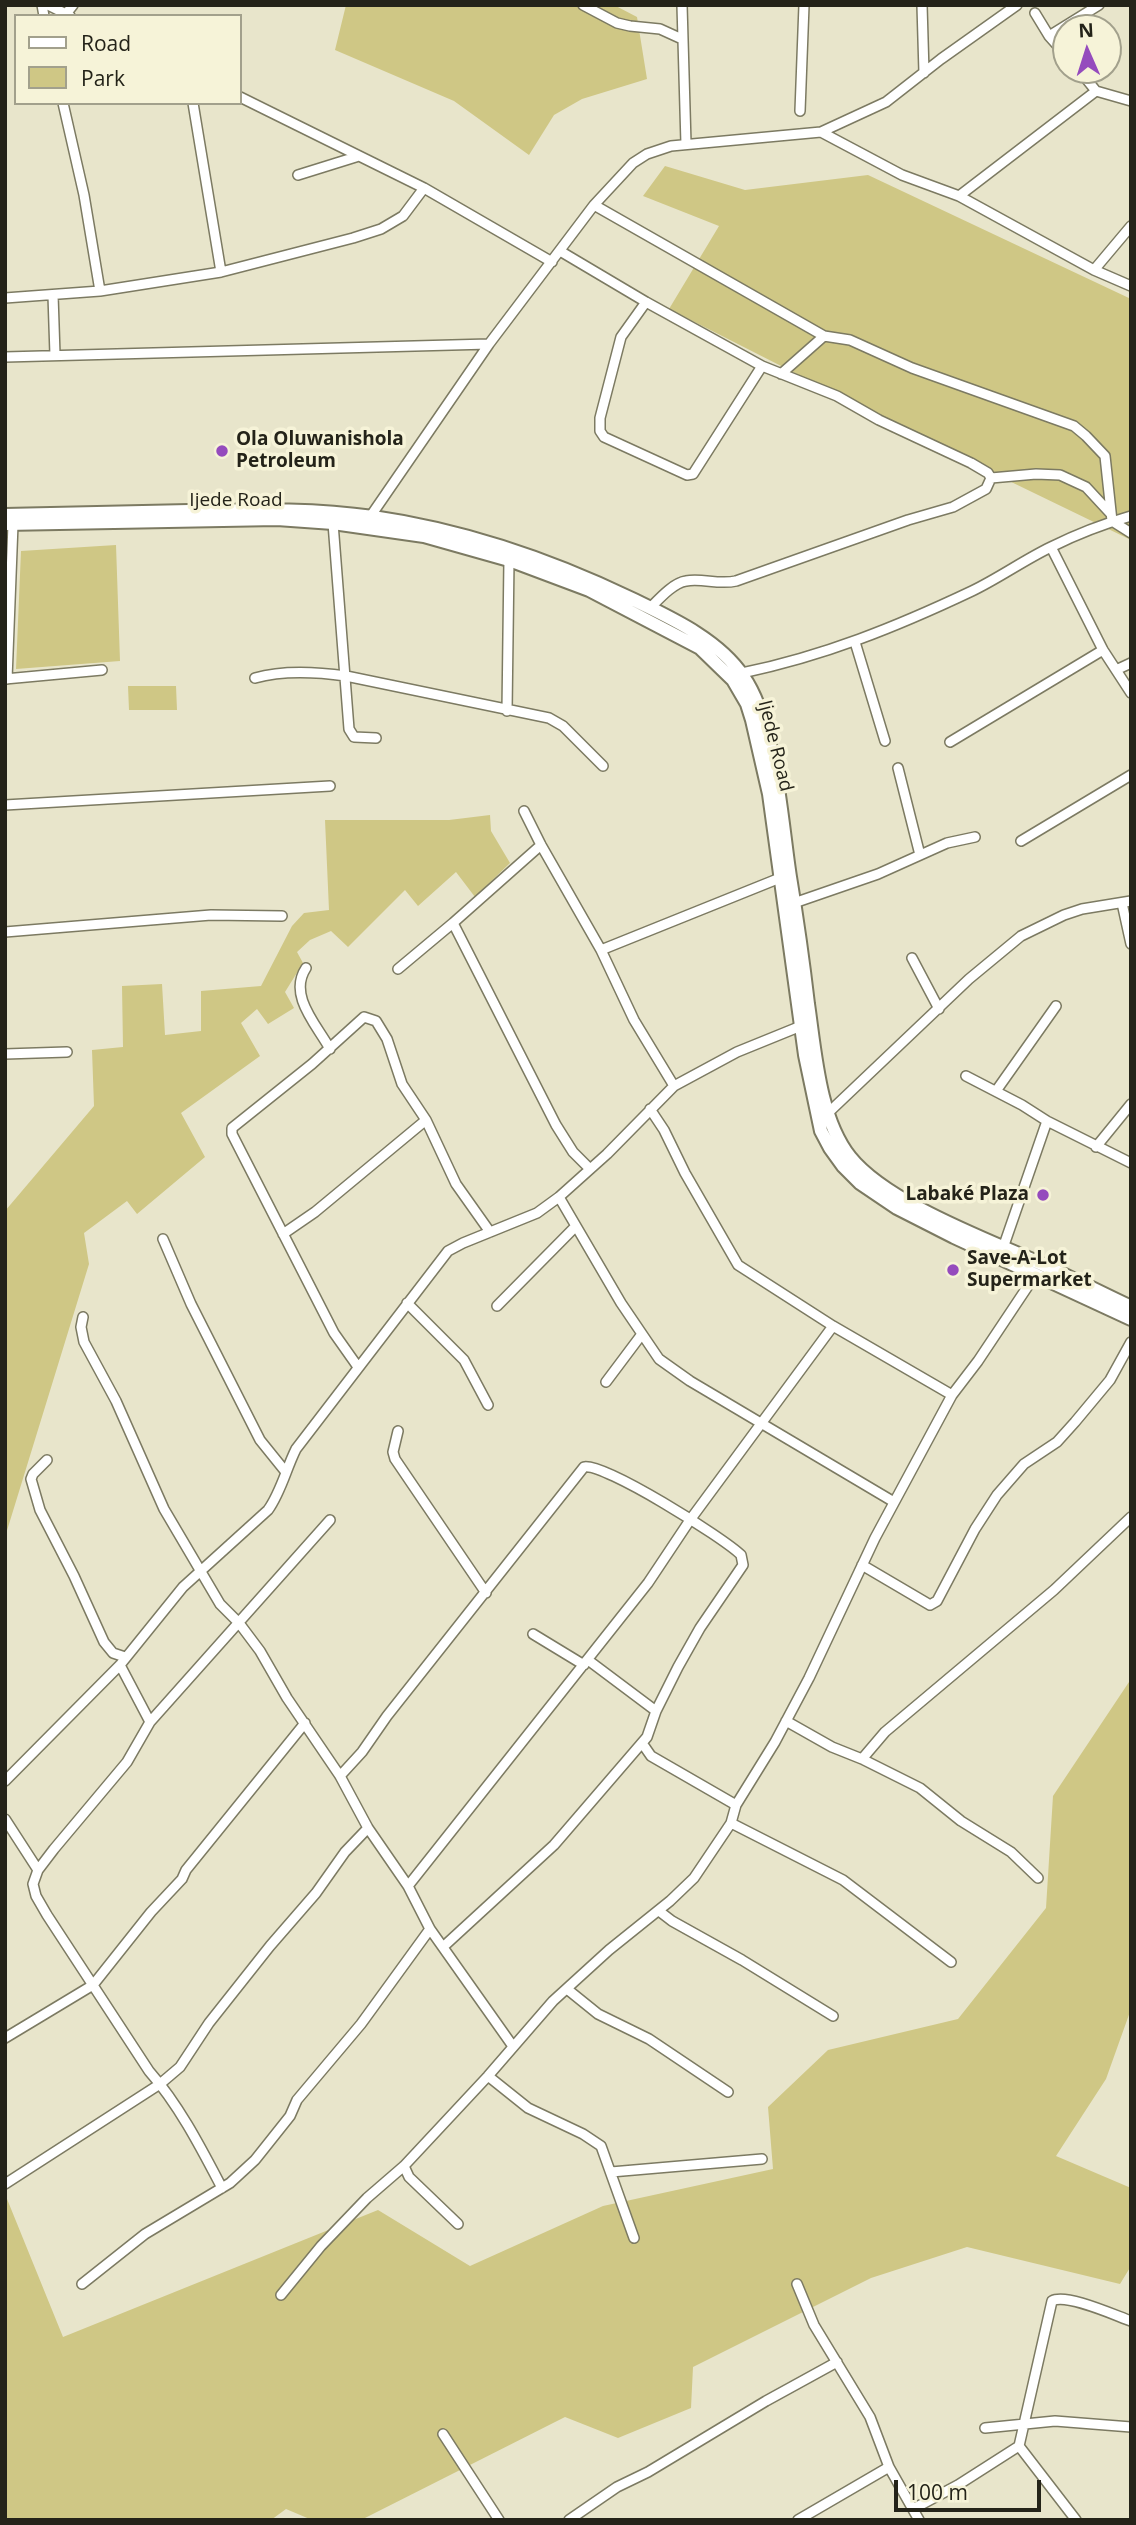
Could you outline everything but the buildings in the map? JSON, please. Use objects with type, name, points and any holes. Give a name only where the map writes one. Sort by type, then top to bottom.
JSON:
[{"type":"main road","name":"Ijede Road","points":[[8,521],[281,509],[370,517],[428,527],[514,551],[595,581],[708,640],[741,673],[757,699],[778,790],[815,1051],[828,1113],[839,1141],[868,1175],[904,1199],[1131,1307]]},
{"type":"main road","name":"Ijede Road","points":[[8,521],[277,519],[333,523],[424,536],[509,560],[589,590],[700,648],[733,680],[747,704],[752,720],[769,794],[801,1026],[821,1131],[843,1166],[860,1183],[897,1208],[1131,1319]]},
{"type":"street","points":[[48,5],[66,14]]},
{"type":"street","points":[[583,5],[617,23],[660,29],[682,39]]},
{"type":"street","points":[[682,5],[686,144]]},
{"type":"street","points":[[800,111],[804,5]]},
{"type":"street","points":[[922,5],[923,73]]},
{"type":"street","points":[[370,517],[489,344],[594,205],[633,163],[647,154],[671,145],[821,132],[886,102],[1017,5]]},
{"type":"street","points":[[1049,36],[1099,5]]},
{"type":"street","points":[[1035,13],[1052,39]]},
{"type":"street","points":[[1090,84],[1096,91],[1131,101]]},
{"type":"street","points":[[959,196],[1096,91]]},
{"type":"street","points":[[242,98],[424,188],[552,262]]},
{"type":"street","points":[[63,105],[84,195],[100,291]]},
{"type":"street","points":[[193,105],[222,272]]},
{"type":"street","points":[[821,132],[902,175],[959,196],[1094,270],[1131,286]]},
{"type":"street","points":[[298,175],[359,156]]},
{"type":"street","points":[[5,298],[100,291],[222,272],[381,229],[402,216],[424,188]]},
{"type":"street","points":[[594,205],[824,336],[850,340],[912,368],[1074,426],[1105,456],[1112,518]]},
{"type":"street","points":[[1094,270],[1131,226]]},
{"type":"street","points":[[560,251],[762,366],[837,396],[879,420],[971,463],[988,473],[991,478]]},
{"type":"street","points":[[53,295],[55,355]]},
{"type":"street","points":[[646,302],[621,337],[600,418],[600,431],[604,437],[687,475],[693,474],[762,366]]},
{"type":"street","points":[[781,374],[824,336]]},
{"type":"street","points":[[5,357],[489,344]]},
{"type":"street","points":[[991,478],[1060,475],[1086,487],[1112,518],[1131,533]]},
{"type":"street","points":[[650,608],[685,581],[736,581],[908,520],[953,507],[986,488],[991,478]]},
{"type":"street","points":[[741,673],[795,662],[855,642],[973,590],[1051,547],[1112,518],[1131,516]]},
{"type":"street","points":[[8,521],[6,679],[102,670]]},
{"type":"street","points":[[333,523],[350,734],[354,737],[376,738]]},
{"type":"street","points":[[1051,547],[1103,650],[1131,693]]},
{"type":"street","points":[[507,711],[509,560]]},
{"type":"street","points":[[855,642],[885,741]]},
{"type":"street","points":[[950,742],[1103,650]]},
{"type":"street","points":[[1116,670],[1131,663]]},
{"type":"street","points":[[255,678],[266,675],[324,673],[549,718],[563,726],[603,766]]},
{"type":"street","points":[[898,768],[920,855]]},
{"type":"street","points":[[1021,841],[1131,775]]},
{"type":"street","points":[[5,805],[330,786]]},
{"type":"street","points":[[524,811],[601,950],[634,1020],[674,1086]]},
{"type":"street","points":[[794,903],[878,874],[947,844],[975,837]]},
{"type":"street","points":[[398,969],[541,845]]},
{"type":"street","points":[[601,950],[780,878]]},
{"type":"street","points":[[828,1113],[976,973],[1021,936],[1082,909],[1126,902],[1131,944]]},
{"type":"street","points":[[5,932],[211,915],[282,916]]},
{"type":"street","points":[[453,923],[556,1125],[573,1152],[590,1169]]},
{"type":"street","points":[[912,958],[939,1009]]},
{"type":"street","points":[[306,968],[300,978],[298,993],[330,1049]]},
{"type":"street","points":[[996,1091],[1056,1006]]},
{"type":"street","points":[[358,1367],[334,1333],[232,1135],[232,1128],[330,1049],[364,1017],[376,1021],[387,1039],[402,1084],[426,1120],[456,1184],[489,1232]]},
{"type":"street","points":[[5,1781],[122,1661],[169,1603],[268,1510],[278,1495],[285,1471],[296,1449],[448,1251],[537,1213],[559,1197],[674,1086],[737,1052],[801,1026]]},
{"type":"street","points":[[5,1055],[67,1052]]},
{"type":"street","points":[[966,1076],[1131,1163]]},
{"type":"street","points":[[1097,1147],[1131,1104]]},
{"type":"street","points":[[650,1109],[738,1265],[833,1326],[952,1395]]},
{"type":"street","points":[[283,1234],[315,1212],[426,1120]]},
{"type":"street","points":[[1003,1248],[1047,1121]]},
{"type":"street","points":[[559,1197],[621,1303],[659,1359],[671,1370],[894,1503]]},
{"type":"street","points":[[497,1306],[576,1226]]},
{"type":"street","points":[[163,1239],[191,1304],[261,1440],[285,1471]]},
{"type":"street","points":[[281,2295],[321,2246],[367,2198],[404,2166],[488,2076],[552,2001],[694,1878],[731,1822],[736,1805],[809,1678],[862,1565],[952,1395],[1036,1274]]},
{"type":"street","points":[[407,1303],[464,1360],[488,1405]]},
{"type":"street","points":[[83,1317],[81,1327],[84,1342],[117,1401],[164,1509],[220,1604],[239,1623],[260,1651],[340,1776],[368,1828],[408,1886],[430,1930],[512,2045]]},
{"type":"street","points":[[408,1886],[648,1583],[690,1520],[833,1326]]},
{"type":"street","points":[[606,1382],[642,1334]]},
{"type":"street","points":[[862,1565],[932,1604],[937,1601],[975,1529],[997,1495],[1024,1464],[1057,1442],[1110,1380],[1131,1342]]},
{"type":"street","points":[[398,1431],[393,1452],[395,1459],[410,1485],[486,1593]]},
{"type":"street","points":[[47,1460],[31,1479],[40,1510],[104,1642],[122,1661],[150,1721]]},
{"type":"street","points":[[340,1776],[362,1752],[387,1716],[587,1465],[644,1491],[738,1551],[743,1559],[743,1565],[700,1628],[656,1711],[647,1737],[554,1845],[443,1947]]},
{"type":"street","points":[[862,1759],[885,1732],[1054,1590],[1131,1517]]},
{"type":"street","points":[[222,2188],[202,2150],[160,2084],[36,1896],[33,1884],[38,1871],[54,1849],[127,1762],[150,1721],[330,1520]]},
{"type":"street","points":[[533,1634],[586,1663],[656,1711]]},
{"type":"street","points":[[786,1721],[832,1747],[862,1759],[924,1791],[961,1821],[1011,1852],[1038,1878]]},
{"type":"street","points":[[5,2038],[93,1985],[305,1724]]},
{"type":"street","points":[[642,1743],[651,1756],[736,1805]]},
{"type":"street","points":[[5,1819],[38,1871]]},
{"type":"street","points":[[731,1822],[843,1880],[951,1962]]},
{"type":"street","points":[[5,2184],[160,2084],[180,2067],[223,2006],[316,1894],[345,1852],[368,1828]]},
{"type":"street","points":[[659,1910],[672,1921],[743,1960],[833,2016]]},
{"type":"street","points":[[82,2284],[145,2234],[222,2188],[255,2160],[290,2116],[297,2100],[361,2024],[430,1930]]},
{"type":"street","points":[[567,1989],[598,2014],[649,2039],[728,2092]]},
{"type":"street","points":[[488,2076],[528,2108],[595,2141],[605,2154],[634,2238]]},
{"type":"street","points":[[611,2172],[762,2159]]},
{"type":"street","points":[[404,2166],[409,2177],[458,2224]]},
{"type":"street","points":[[797,2284],[814,2325],[870,2417],[889,2467],[919,2520]]},
{"type":"street","points":[[913,2509],[958,2485],[1019,2446],[1052,2301],[1057,2298],[1069,2299],[1131,2321]]},
{"type":"street","points":[[569,2520],[621,2484],[648,2472],[766,2400],[837,2362]]},
{"type":"street","points":[[985,2428],[1080,2421],[1131,2427]]},
{"type":"street","points":[[443,2434],[499,2520]]},
{"type":"street","points":[[1019,2446],[1076,2520]]},
{"type":"street","points":[[799,2520],[889,2467]]},
{"type":"green space","points":[[346,5],[614,5],[637,17],[647,79],[582,99],[554,115],[529,155],[454,101],[335,50]]},
{"type":"green space","points":[[665,166],[745,190],[868,175],[1131,299],[1131,540],[970,462],[669,309],[719,226],[643,196]]},
{"type":"green space","points":[[116,545],[120,661],[16,669],[21,551]]},
{"type":"green space","points":[[128,686],[176,686],[177,710],[129,710]]},
{"type":"green space","points":[[490,815],[491,831],[510,863],[475,897],[456,872],[418,906],[405,890],[348,947],[331,931],[310,940],[297,952],[303,963],[285,992],[294,1008],[268,1024],[257,1009],[241,1023],[260,1056],[181,1113],[205,1157],[137,1214],[127,1201],[84,1233],[89,1264],[5,1537],[5,1211],[94,1106],[92,1050],[123,1047],[122,986],[162,984],[165,1035],[201,1031],[201,991],[261,986],[292,926],[304,913],[329,910],[325,820],[449,820]]},
{"type":"green space","points":[[1131,1679],[1131,2009],[1106,2079],[1056,2156],[1131,2188],[1131,2266],[1120,2284],[967,2247],[871,2278],[693,2367],[691,2408],[618,2438],[565,2417],[361,2520],[312,2520],[286,2509],[271,2520],[5,2520],[5,2194],[63,2337],[378,2210],[470,2266],[603,2206],[773,2169],[768,2107],[828,2050],[958,2019],[1046,1908],[1053,1796]]},
{"type":"place","name":"Ola Oluwanishola Petroleum","points":[[222,451]]},
{"type":"place","name":"Labaké Plaza","points":[[1043,1195]]},
{"type":"place","name":"Save-A-Lot Supermarket","points":[[953,1270]]}]
